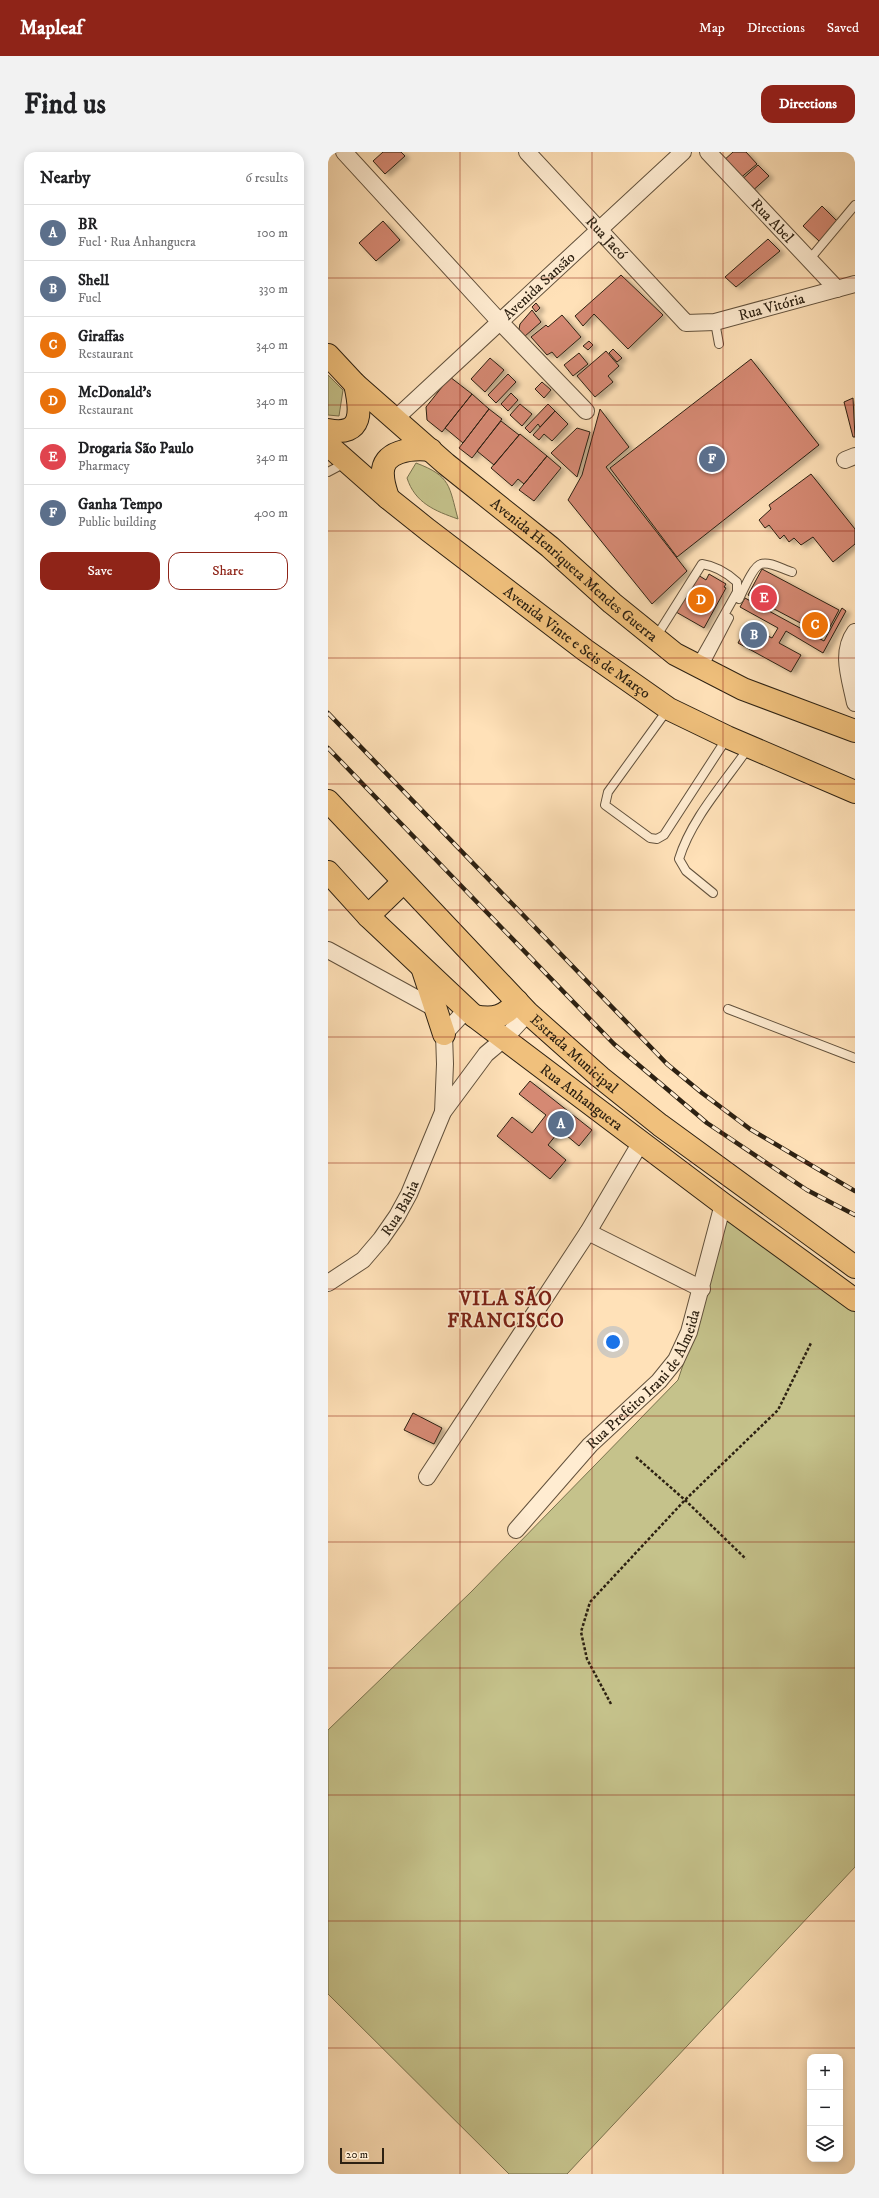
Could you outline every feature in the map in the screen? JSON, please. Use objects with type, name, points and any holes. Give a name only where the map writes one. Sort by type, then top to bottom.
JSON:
[{"type":"main road","name":"Avenida Henriqueta Mendes Guerra","points":[[328,355],[355,384],[395,419],[550,547],[612,603],[674,654],[743,688],[855,731]]},
{"type":"main road","points":[[328,430],[339,432],[351,429],[357,422],[358,399],[355,384]]},
{"type":"main road","name":"Avenida Vinte e Seis de Março","points":[[328,445],[337,467],[388,498],[585,650],[669,709],[727,737],[855,792]]},
{"type":"main road","points":[[388,498],[382,475],[388,459],[404,450],[431,450]]},
{"type":"main road","name":"Estrada Municipal","points":[[328,801],[461,944],[523,1007],[600,1077],[660,1125],[855,1267]]},
{"type":"main road","points":[[328,815],[396,889],[438,930],[461,944]]},
{"type":"main road","name":"Rua Anhanguera","points":[[328,872],[368,916],[471,1013],[723,1204],[855,1300]]},
{"type":"main road","points":[[368,916],[396,889]]},
{"type":"main road","points":[[423,969],[444,1034]]},
{"type":"main road","points":[[471,1013],[489,1019],[523,1007]]},
{"type":"street","points":[[344,152],[500,322],[586,411]]},
{"type":"street","name":"Rua Jacó","points":[[527,152],[686,324]]},
{"type":"street","name":"Avenida Sansão","points":[[395,419],[682,152]]},
{"type":"street","name":"Rua Abel","points":[[708,152],[837,289]]},
{"type":"street","name":"Rua Vitória","points":[[686,324],[715,322],[855,284]]},
{"type":"street","points":[[855,632],[846,647],[846,655],[855,702]]},
{"type":"street","points":[[328,950],[436,1009]]},
{"type":"street","points":[[443,1112],[486,1054],[505,1038],[523,1007]]},
{"type":"street","points":[[443,1112],[445,1064],[444,1034],[471,1013]]},
{"type":"street","name":"Rua Bahia","points":[[328,1283],[363,1260],[381,1239],[397,1216],[424,1159],[443,1112]]},
{"type":"street","points":[[427,1477],[588,1232],[641,1142]]},
{"type":"street","name":"Rua Prefeito Irani de Almeida","points":[[516,1530],[590,1445],[663,1376],[676,1360],[689,1332],[702,1289],[723,1204]]},
{"type":"street","points":[[588,1232],[702,1289]]},
{"type":"lane","points":[[809,260],[855,205]]},
{"type":"lane","points":[[715,322],[719,344]]},
{"type":"lane","points":[[655,638],[702,564],[711,565],[727,573],[737,582],[737,592],[699,667]]},
{"type":"lane","points":[[699,667],[756,568],[761,564],[768,564],[792,572]]},
{"type":"lane","points":[[669,709],[608,792],[605,799],[605,805],[650,838],[657,839],[664,836],[727,737]]},
{"type":"lane","points":[[713,893],[686,871],[679,859],[684,841],[749,746]]},
{"type":"lane","points":[[728,1009],[855,1058]]},
{"type":"path","points":[[612,1704],[587,1659],[581,1632],[590,1602],[685,1500],[778,1410],[811,1343]]},
{"type":"path","points":[[636,1457],[685,1500],[746,1559]]},
{"type":"shaded area","points":[[328,375],[343,390],[339,416],[328,415]]},
{"type":"shaded area","points":[[416,463],[436,473],[447,484],[453,498],[458,519],[441,513],[427,505],[415,494],[407,478]]},
{"type":"shaded area","points":[[725,1214],[855,1305],[855,1867],[567,2174],[509,2174],[328,1994],[328,1730],[471,1592],[678,1380],[710,1284]]},
{"type":"building","points":[[383,152],[401,152],[405,156],[385,174],[373,161]]},
{"type":"building","points":[[733,152],[746,152],[757,164],[738,180],[722,162]]},
{"type":"building","points":[[758,165],[769,176],[750,193],[739,182]]},
{"type":"building","points":[[822,206],[838,222],[819,241],[803,226]]},
{"type":"building","points":[[383,221],[400,240],[376,261],[359,243]]},
{"type":"building","points":[[768,239],[780,251],[736,287],[725,277]]},
{"type":"building","points":[[621,275],[663,315],[628,349],[594,314],[583,326],[575,316]]},
{"type":"building","points":[[536,303],[540,308],[536,312],[532,307]]},
{"type":"building","points":[[532,310],[541,322],[524,337],[519,329],[520,324]]},
{"type":"building","points":[[562,315],[581,337],[557,358],[552,352],[547,355],[531,337],[546,325],[548,327]]},
{"type":"building","points":[[589,341],[593,345],[588,350],[583,346]]},
{"type":"building","points":[[613,349],[622,358],[617,362],[609,353]]},
{"type":"building","points":[[606,351],[619,366],[608,376],[613,382],[595,397],[577,376]]},
{"type":"building","points":[[579,353],[588,364],[573,376],[564,365]]},
{"type":"building","points":[[490,358],[504,370],[485,392],[471,379]]},
{"type":"building","points":[[751,359],[819,445],[677,557],[610,468]]},
{"type":"building","points":[[508,374],[516,382],[496,403],[488,395]]},
{"type":"building","points":[[450,377],[472,394],[442,432],[427,420],[426,407]]},
{"type":"building","points":[[542,382],[551,390],[544,398],[535,389]]},
{"type":"building","points":[[511,393],[518,400],[508,411],[501,404]]},
{"type":"building","points":[[472,394],[489,409],[463,443],[445,428]]},
{"type":"building","points":[[853,398],[855,437],[853,437],[844,402]]},
{"type":"building","points":[[520,404],[532,414],[522,426],[510,415]]},
{"type":"building","points":[[548,404],[555,411],[540,427],[538,424],[530,433],[525,428]]},
{"type":"building","points":[[489,409],[502,419],[472,458],[459,448]]},
{"type":"building","points":[[600,409],[629,447],[606,467],[687,571],[652,604],[568,500],[582,475]]},
{"type":"building","points":[[555,411],[568,424],[552,441],[544,434],[539,440],[533,435]]},
{"type":"building","points":[[501,421],[519,435],[494,465],[477,451]]},
{"type":"building","points":[[577,428],[590,432],[577,477],[551,453]]},
{"type":"building","points":[[520,434],[547,456],[524,484],[518,479],[512,486],[491,468]]},
{"type":"building","points":[[547,456],[561,468],[534,501],[519,490]]},
{"type":"building","points":[[811,474],[855,529],[855,544],[833,562],[813,537],[801,545],[794,538],[789,542],[784,535],[780,539],[769,525],[765,528],[759,520],[771,509],[769,505]]},
{"type":"building","points":[[762,569],[839,610],[825,636],[748,595]]},
{"type":"building","points":[[709,574],[726,584],[724,587],[726,588],[704,628],[676,612],[698,575],[706,580]]},
{"type":"building","points":[[745,598],[824,641],[842,608],[846,611],[823,653],[786,631],[779,643],[801,655],[791,672],[738,643],[747,626],[772,638],[778,628],[740,607]]},
{"type":"building","points":[[530,1081],[592,1130],[579,1146],[560,1130],[548,1145],[566,1160],[550,1179],[497,1136],[512,1117],[532,1133],[546,1115],[519,1094]]},
{"type":"building","points":[[413,1413],[442,1428],[434,1444],[404,1430]]},
{"type":"railway","points":[[328,713],[667,1064],[702,1093],[750,1129],[855,1191]]},
{"type":"railway","points":[[328,748],[614,1044],[707,1123],[807,1190],[855,1215]]},
{"type":"place","name":"Ganha Tempo","points":[[712,459]]},
{"type":"place","name":"Drogaria São Paulo","points":[[764,598]]},
{"type":"place","name":"McDonald's","points":[[701,600]]},
{"type":"place","name":"Giraffas","points":[[815,625]]},
{"type":"place","name":"Shell","points":[[754,635]]},
{"type":"place","name":"BR","points":[[561,1124]]},
{"type":"district","name":"VILA SÃO FRANCISCO","points":[[506,1309]]}]
